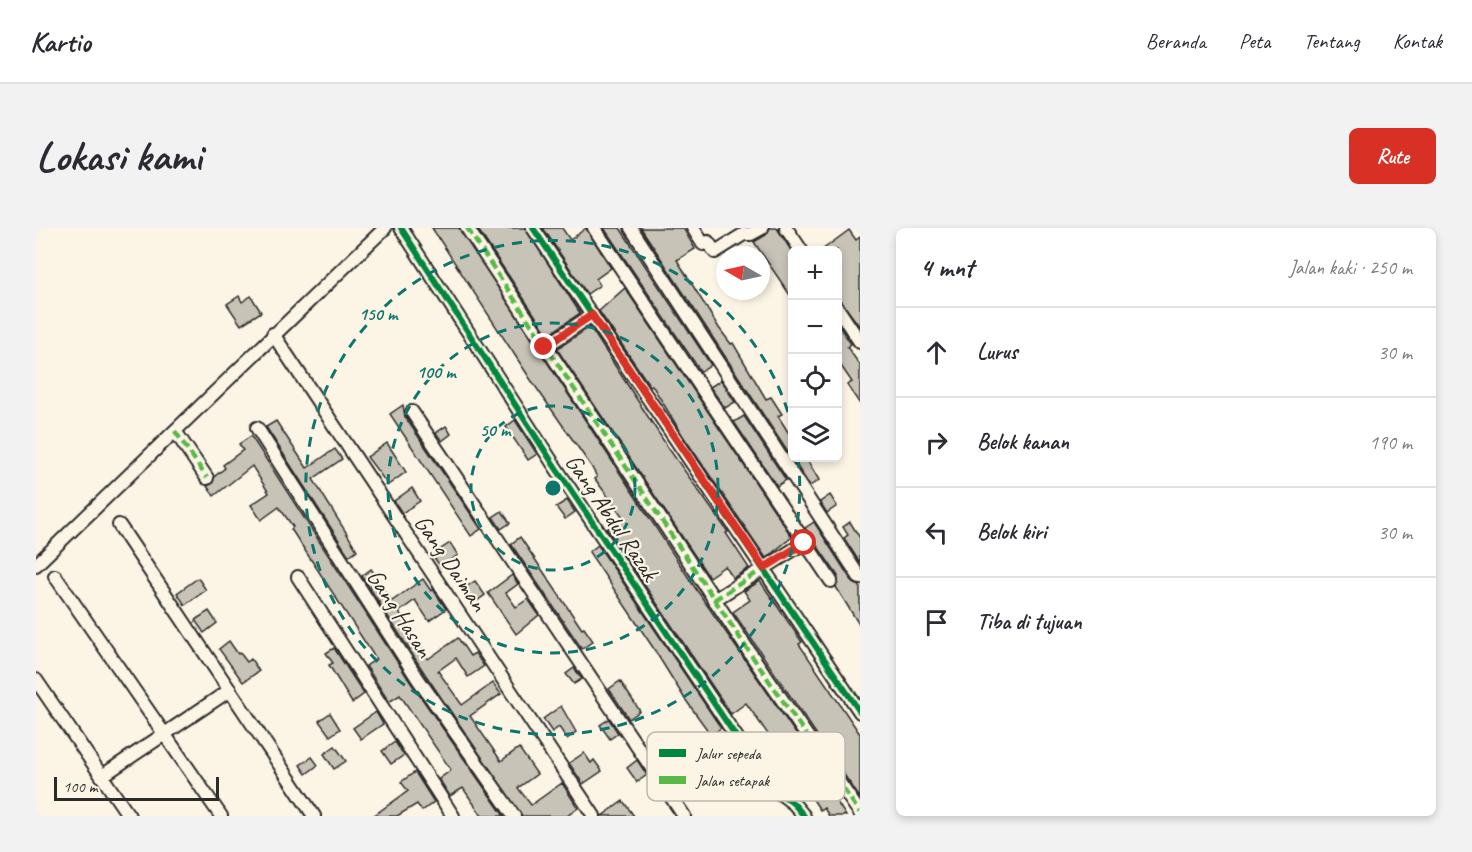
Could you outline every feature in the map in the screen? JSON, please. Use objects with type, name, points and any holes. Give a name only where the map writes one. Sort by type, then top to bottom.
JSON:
[{"type":"street","points":[[36,565],[385,228]]},
{"type":"street","name":"Gang Abdul Razak","points":[[401,228],[548,455],[733,732]]},
{"type":"street","points":[[467,228],[544,347],[804,732]]},
{"type":"street","points":[[533,228],[860,712]]},
{"type":"street","points":[[594,228],[831,581]]},
{"type":"street","points":[[631,228],[860,578]]},
{"type":"street","points":[[693,228],[704,244],[708,242],[715,252],[744,234],[751,234],[762,228]]},
{"type":"street","points":[[786,228],[798,246]]},
{"type":"street","points":[[544,347],[592,315]]},
{"type":"street","points":[[842,316],[860,342]]},
{"type":"street","name":"Gang Daiman","points":[[273,334],[594,816]]},
{"type":"street","points":[[412,412],[647,761]]},
{"type":"street","name":"Gang Hasan","points":[[257,428],[418,679],[514,816]]},
{"type":"street","points":[[175,432],[207,478]]},
{"type":"street","points":[[119,525],[314,816]]},
{"type":"street","points":[[714,600],[804,543]]},
{"type":"street","points":[[56,576],[221,816]]},
{"type":"street","points":[[298,577],[453,816]]},
{"type":"street","points":[[36,680],[129,816]]},
{"type":"street","points":[[102,776],[230,690]]},
{"type":"street","points":[[845,791],[860,813]]},
{"type":"street","points":[[674,801],[684,816]]},
{"type":"street","name":"Gang Abdul Razak","points":[[790,801],[804,816]]},
{"type":"building","points":[[432,228],[459,228],[696,589],[795,732],[766,732],[746,703],[731,714],[607,529],[623,517],[595,479],[597,477],[591,466],[531,380]]},
{"type":"building","points":[[477,228],[525,228],[580,313],[548,335]]},
{"type":"building","points":[[543,228],[562,228],[570,240],[586,228],[611,268],[596,279],[600,285],[587,294]]},
{"type":"building","points":[[604,228],[620,228],[711,365],[701,372]]},
{"type":"building","points":[[641,228],[683,228],[695,249],[677,260],[719,328],[731,344],[733,343],[766,399],[771,397],[782,414],[778,416],[788,432],[788,452]]},
{"type":"building","points":[[770,228],[777,228],[788,246],[788,292],[770,266],[770,246],[757,246],[754,242],[766,235]]},
{"type":"building","points":[[849,230],[856,240],[860,237],[860,327],[842,303],[842,246],[827,246]]},
{"type":"building","points":[[625,288],[792,537],[766,558],[683,436],[652,385],[650,386],[599,311]]},
{"type":"building","points":[[239,296],[242,302],[251,296],[261,312],[241,325],[227,304]]},
{"type":"building","points":[[590,327],[667,446],[728,532],[726,533],[749,568],[733,578],[725,566],[709,577],[557,349]]},
{"type":"building","points":[[842,330],[851,344],[847,347],[860,365],[860,404],[847,385],[852,382],[842,367]]},
{"type":"building","points":[[721,380],[735,402],[725,408],[710,387]]},
{"type":"building","points":[[403,405],[405,417],[481,529],[471,536],[390,414]]},
{"type":"building","points":[[744,416],[786,480],[777,486],[734,422]]},
{"type":"building","points":[[515,420],[537,454],[528,460],[506,427]]},
{"type":"building","points":[[276,421],[307,468],[335,449],[342,459],[313,479],[357,550],[349,556],[266,427]]},
{"type":"building","points":[[446,426],[451,434],[442,441],[436,433]]},
{"type":"building","points":[[251,436],[411,683],[504,816],[482,816],[463,788],[450,796],[439,779],[451,770],[400,695],[389,702],[366,666],[376,659],[291,529],[293,527],[279,507],[261,520],[251,505],[269,493],[252,466],[214,496],[207,486],[212,484],[215,476],[225,468],[223,465],[243,450],[239,444]]},
{"type":"building","points":[[387,443],[406,472],[388,485],[367,457]]},
{"type":"building","points":[[794,462],[808,462],[819,480],[810,486]]},
{"type":"building","points":[[412,488],[420,501],[402,513],[394,501]]},
{"type":"building","points":[[830,495],[837,506],[827,513],[820,502]]},
{"type":"building","points":[[567,500],[575,512],[565,519],[556,507]]},
{"type":"building","points":[[502,511],[510,523],[501,529],[493,517]]},
{"type":"building","points":[[814,522],[853,583],[860,586],[860,626],[836,587],[838,576],[805,528]]},
{"type":"building","points":[[850,522],[860,538],[860,563],[844,538],[848,535],[843,527]]},
{"type":"building","points":[[520,537],[582,629],[584,628],[593,641],[582,649],[511,544]]},
{"type":"building","points":[[450,543],[458,555],[441,567],[432,555]]},
{"type":"building","points":[[598,545],[721,728],[715,732],[709,732],[589,552]]},
{"type":"building","points":[[371,569],[392,601],[423,579],[431,591],[433,589],[446,609],[429,621],[415,600],[399,612],[428,659],[458,638],[470,656],[475,653],[484,666],[468,677],[456,658],[438,671],[462,705],[493,683],[501,694],[470,716],[501,761],[519,748],[537,774],[518,788],[531,805],[562,783],[578,808],[567,816],[522,816],[425,674],[362,576]]},
{"type":"building","points":[[512,575],[518,584],[506,593],[516,607],[528,599],[539,615],[516,634],[488,593]]},
{"type":"building","points":[[198,578],[206,590],[185,605],[177,593]]},
{"type":"building","points":[[475,581],[485,595],[473,604],[463,589]]},
{"type":"building","points":[[760,581],[802,642],[799,644],[860,734],[860,798],[845,776],[845,732],[815,732],[733,612],[750,600],[744,591]]},
{"type":"building","points":[[209,611],[217,623],[204,633],[195,620]]},
{"type":"building","points":[[229,641],[247,662],[251,659],[259,671],[243,682],[219,649]]},
{"type":"building","points":[[334,648],[364,694],[352,703],[329,665],[333,663],[326,653]]},
{"type":"building","points":[[574,668],[582,679],[574,684],[566,674]]},
{"type":"building","points":[[620,681],[640,711],[629,719],[609,689]]},
{"type":"building","points":[[561,706],[576,732],[567,739],[559,727],[552,732],[543,719]]},
{"type":"building","points":[[376,712],[383,724],[361,739],[353,728]]},
{"type":"building","points":[[330,713],[340,729],[330,736],[319,721]]},
{"type":"building","points":[[609,719],[618,733],[610,739],[600,725]]},
{"type":"building","points":[[395,742],[404,755],[391,764],[382,751]]},
{"type":"building","points":[[335,746],[346,761],[334,769],[324,754]]},
{"type":"building","points":[[584,753],[591,763],[594,760],[602,771],[583,784],[569,763]]},
{"type":"building","points":[[312,757],[318,765],[306,774],[300,765]]},
{"type":"building","points":[[637,760],[647,775],[637,782],[627,768]]},
{"type":"building","points":[[415,772],[434,802],[422,811],[417,804],[397,816],[373,816],[408,791],[401,782]]},
{"type":"building","points":[[623,801],[634,816],[602,816]]},
{"type":"building","points":[[814,801],[836,801],[846,816],[829,816],[824,808],[820,810]]},
{"type":"marked path","points":[[467,228],[804,732]]},
{"type":"marked path","points":[[545,347],[592,315]]},
{"type":"marked path","points":[[175,431],[207,478]]},
{"type":"marked path","points":[[714,600],[804,543]]},
{"type":"marked path","points":[[845,791],[860,813]]},
{"type":"cycle path","points":[[401,228],[554,465],[733,732]]},
{"type":"cycle path","points":[[533,228],[860,712]]},
{"type":"cycle path","points":[[790,801],[804,816]]},
{"type":"route","points":[[544,347],[592,315],[764,568],[804,543]]}]
